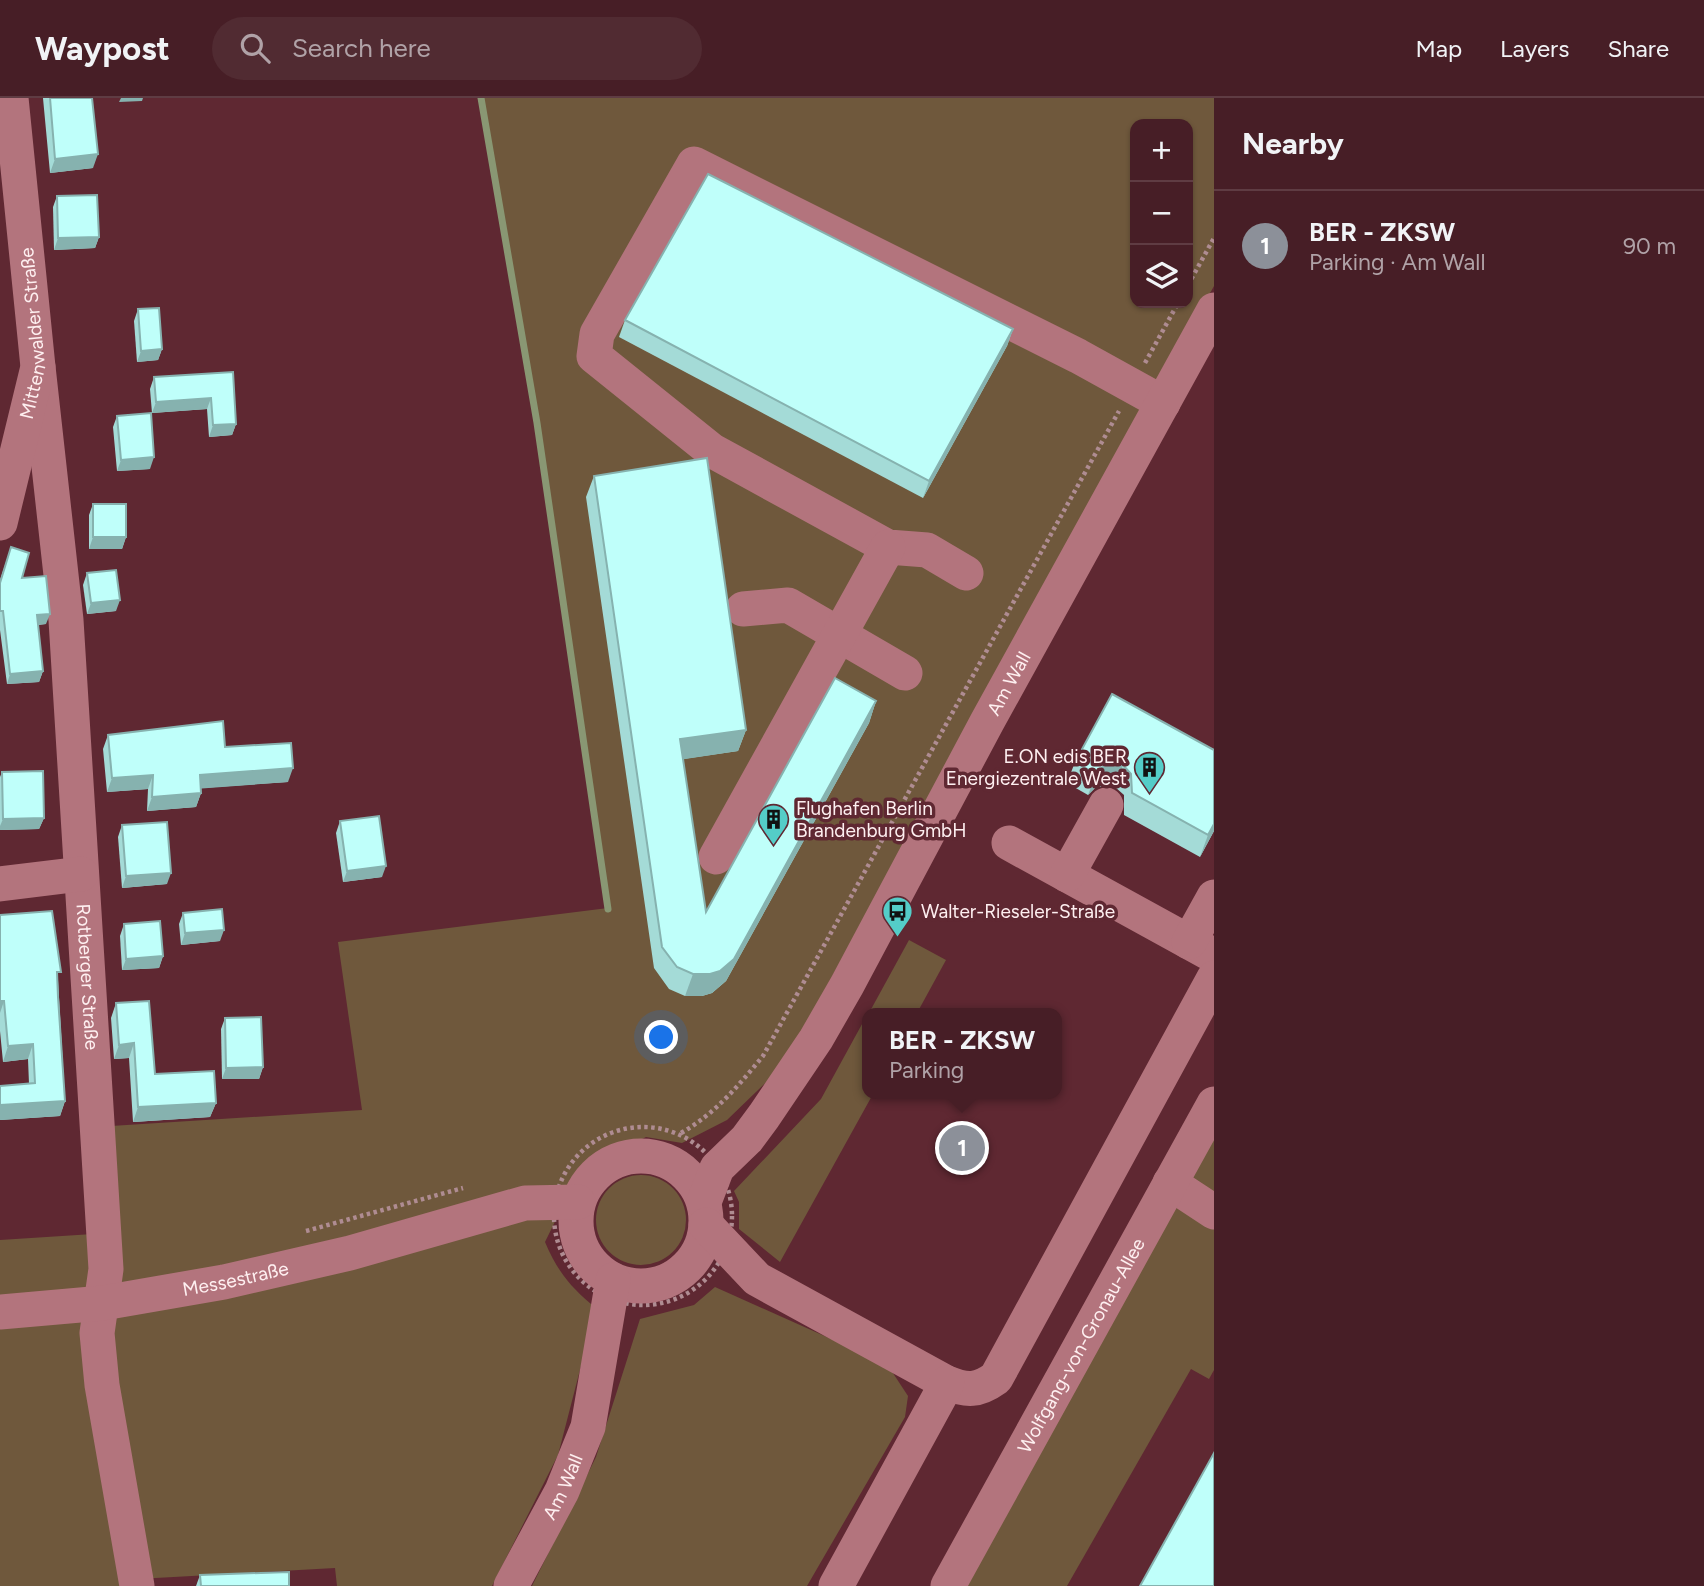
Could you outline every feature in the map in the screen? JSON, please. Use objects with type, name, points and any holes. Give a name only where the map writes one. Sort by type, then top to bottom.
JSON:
[{"type":"street","points":[[0,101],[10,98]]},
{"type":"street","name":"Mittenwalder Straße","points":[[0,523],[38,367],[10,98]]},
{"type":"street","points":[[967,573],[927,550],[888,547],[711,450],[594,356],[597,334],[694,164],[1078,356],[1163,403]]},
{"type":"street","name":"Am Wall","points":[[707,1243],[709,1182],[694,1154],[747,1139],[816,1039],[1214,310]]},
{"type":"street","name":"Rotberger Straße","points":[[38,367],[66,620],[106,1269],[97,1333],[102,1385],[137,1586]]},
{"type":"street","points":[[716,857],[888,547]]},
{"type":"street","points":[[743,609],[788,605],[905,673]]},
{"type":"street","points":[[1067,875],[1106,805]]},
{"type":"street","points":[[1009,843],[1204,957]]},
{"type":"street","points":[[0,884],[81,874]]},
{"type":"street","points":[[694,1154],[639,1155],[612,1161],[592,1178],[566,1217],[598,1270],[625,1293],[666,1281],[707,1243],[757,1279],[947,1383],[963,1390],[981,1388],[996,1378],[1204,957],[1214,897]]},
{"type":"street","name":"Wolfgang-von-Gronau-Allee","points":[[948,1586],[1214,1104]]},
{"type":"street","points":[[1170,1183],[1214,1212]]},
{"type":"street","name":"Messestraße","points":[[0,1312],[103,1303],[224,1282],[350,1253],[467,1203],[525,1203],[566,1217]]},
{"type":"street","name":"Am Wall","points":[[511,1586],[557,1501],[580,1448],[625,1293]]},
{"type":"street","points":[[836,1586],[947,1383]]},
{"type":"path","points":[[1193,276],[1214,238]]},
{"type":"path","points":[[694,1154],[697,1124],[732,1093],[763,1056],[1175,308]]},
{"type":"path","points":[[648,1127],[694,1154],[726,1185],[732,1213],[707,1243],[687,1293],[662,1303],[585,1285],[564,1259],[566,1217],[561,1176],[587,1147],[601,1138],[626,1129],[648,1127]]},
{"type":"path","points":[[300,1233],[467,1203]]},
{"type":"shaded area","points":[[481,98],[1214,98],[1214,286],[782,1067],[727,1120],[682,1143],[646,1137],[595,1164],[568,1195],[545,1242],[566,1279],[596,1308],[558,1455],[492,1586],[337,1586],[335,1568],[137,1579],[137,1586],[0,1586],[0,1240],[93,1234],[111,1126],[362,1110],[338,942],[608,908],[537,423]]},
{"type":"shaded area","points":[[909,940],[946,960],[920,1008],[872,1008]]},
{"type":"shaded area","points":[[862,1024],[862,1099],[870,1099],[780,1262],[739,1229],[739,1202],[734,1191],[821,1099]]},
{"type":"shaded area","points":[[1214,1132],[1214,1370],[1209,1379],[1191,1369],[1067,1586],[962,1586]]},
{"type":"shaded area","points":[[641,1175],[658,1179],[673,1188],[682,1203],[686,1220],[682,1237],[673,1252],[658,1261],[641,1265],[624,1261],[609,1252],[600,1237],[596,1220],[600,1203],[609,1188],[624,1179]]},
{"type":"shaded area","points":[[715,1287],[887,1364],[908,1396],[905,1417],[807,1586],[532,1586],[596,1457],[640,1319],[694,1305]]},
{"type":"building","points":[[50,98],[92,98],[98,154],[55,159]]},
{"type":"building","points":[[708,174],[1013,329],[929,481],[625,320]]},
{"type":"building","points":[[97,195],[99,237],[58,238],[57,196]]},
{"type":"building","points":[[159,308],[162,349],[141,351],[138,309]]},
{"type":"building","points":[[233,372],[236,424],[213,425],[211,398],[156,402],[154,377]]},
{"type":"building","points":[[151,413],[154,457],[121,460],[117,416]]},
{"type":"building","points":[[707,458],[746,730],[680,739],[706,912],[835,678],[876,701],[734,959],[720,971],[693,974],[677,967],[662,947],[594,476]]},
{"type":"building","points":[[93,504],[126,504],[126,537],[93,537]]},
{"type":"building","points":[[11,547],[29,553],[22,578],[46,576],[50,614],[37,615],[43,671],[10,674],[3,611],[0,611],[0,583]]},
{"type":"building","points":[[116,570],[120,600],[91,603],[87,573]]},
{"type":"building","name":"E.ON edis BER Energiezentrale West","points":[[1112,694],[1214,750],[1214,824],[1208,835],[1132,793],[1131,774],[1123,765],[1104,766],[1096,774],[1075,762]]},
{"type":"building","points":[[223,721],[225,747],[291,743],[293,768],[200,775],[201,793],[152,797],[153,775],[112,778],[108,735]]},
{"type":"building","points":[[43,771],[44,818],[3,819],[2,772]]},
{"type":"building","points":[[379,816],[386,866],[347,871],[340,821]]},
{"type":"building","points":[[167,822],[171,873],[126,876],[122,825]]},
{"type":"building","points":[[222,909],[224,930],[185,933],[183,913]]},
{"type":"building","points":[[52,911],[61,972],[57,972],[65,1101],[0,1105],[0,1086],[35,1083],[33,1044],[8,1046],[4,1001],[0,1001],[0,915]]},
{"type":"building","points":[[160,921],[163,956],[126,959],[124,924]]},
{"type":"building","points":[[149,1001],[155,1074],[214,1071],[216,1103],[138,1107],[134,1043],[119,1045],[116,1003]]},
{"type":"building","points":[[261,1017],[263,1067],[226,1068],[225,1018]]},
{"type":"building","points":[[1214,1453],[1214,1586],[1140,1586]]},
{"type":"building","points":[[289,1572],[289,1586],[201,1586],[200,1575]]},
{"type":"waterway","points":[[481,98],[537,423],[608,909]]},
{"type":"place","name":"E.ON edis BER Energiezentrale West","points":[[1150,794]]},
{"type":"place","name":"Flughafen Berlin Brandenburg GmbH","points":[[773,846]]},
{"type":"place","name":"Walter-Rieseler-Straße","points":[[898,938]]},
{"type":"place","name":"BER - ZKSW","points":[[962,1148]]}]
